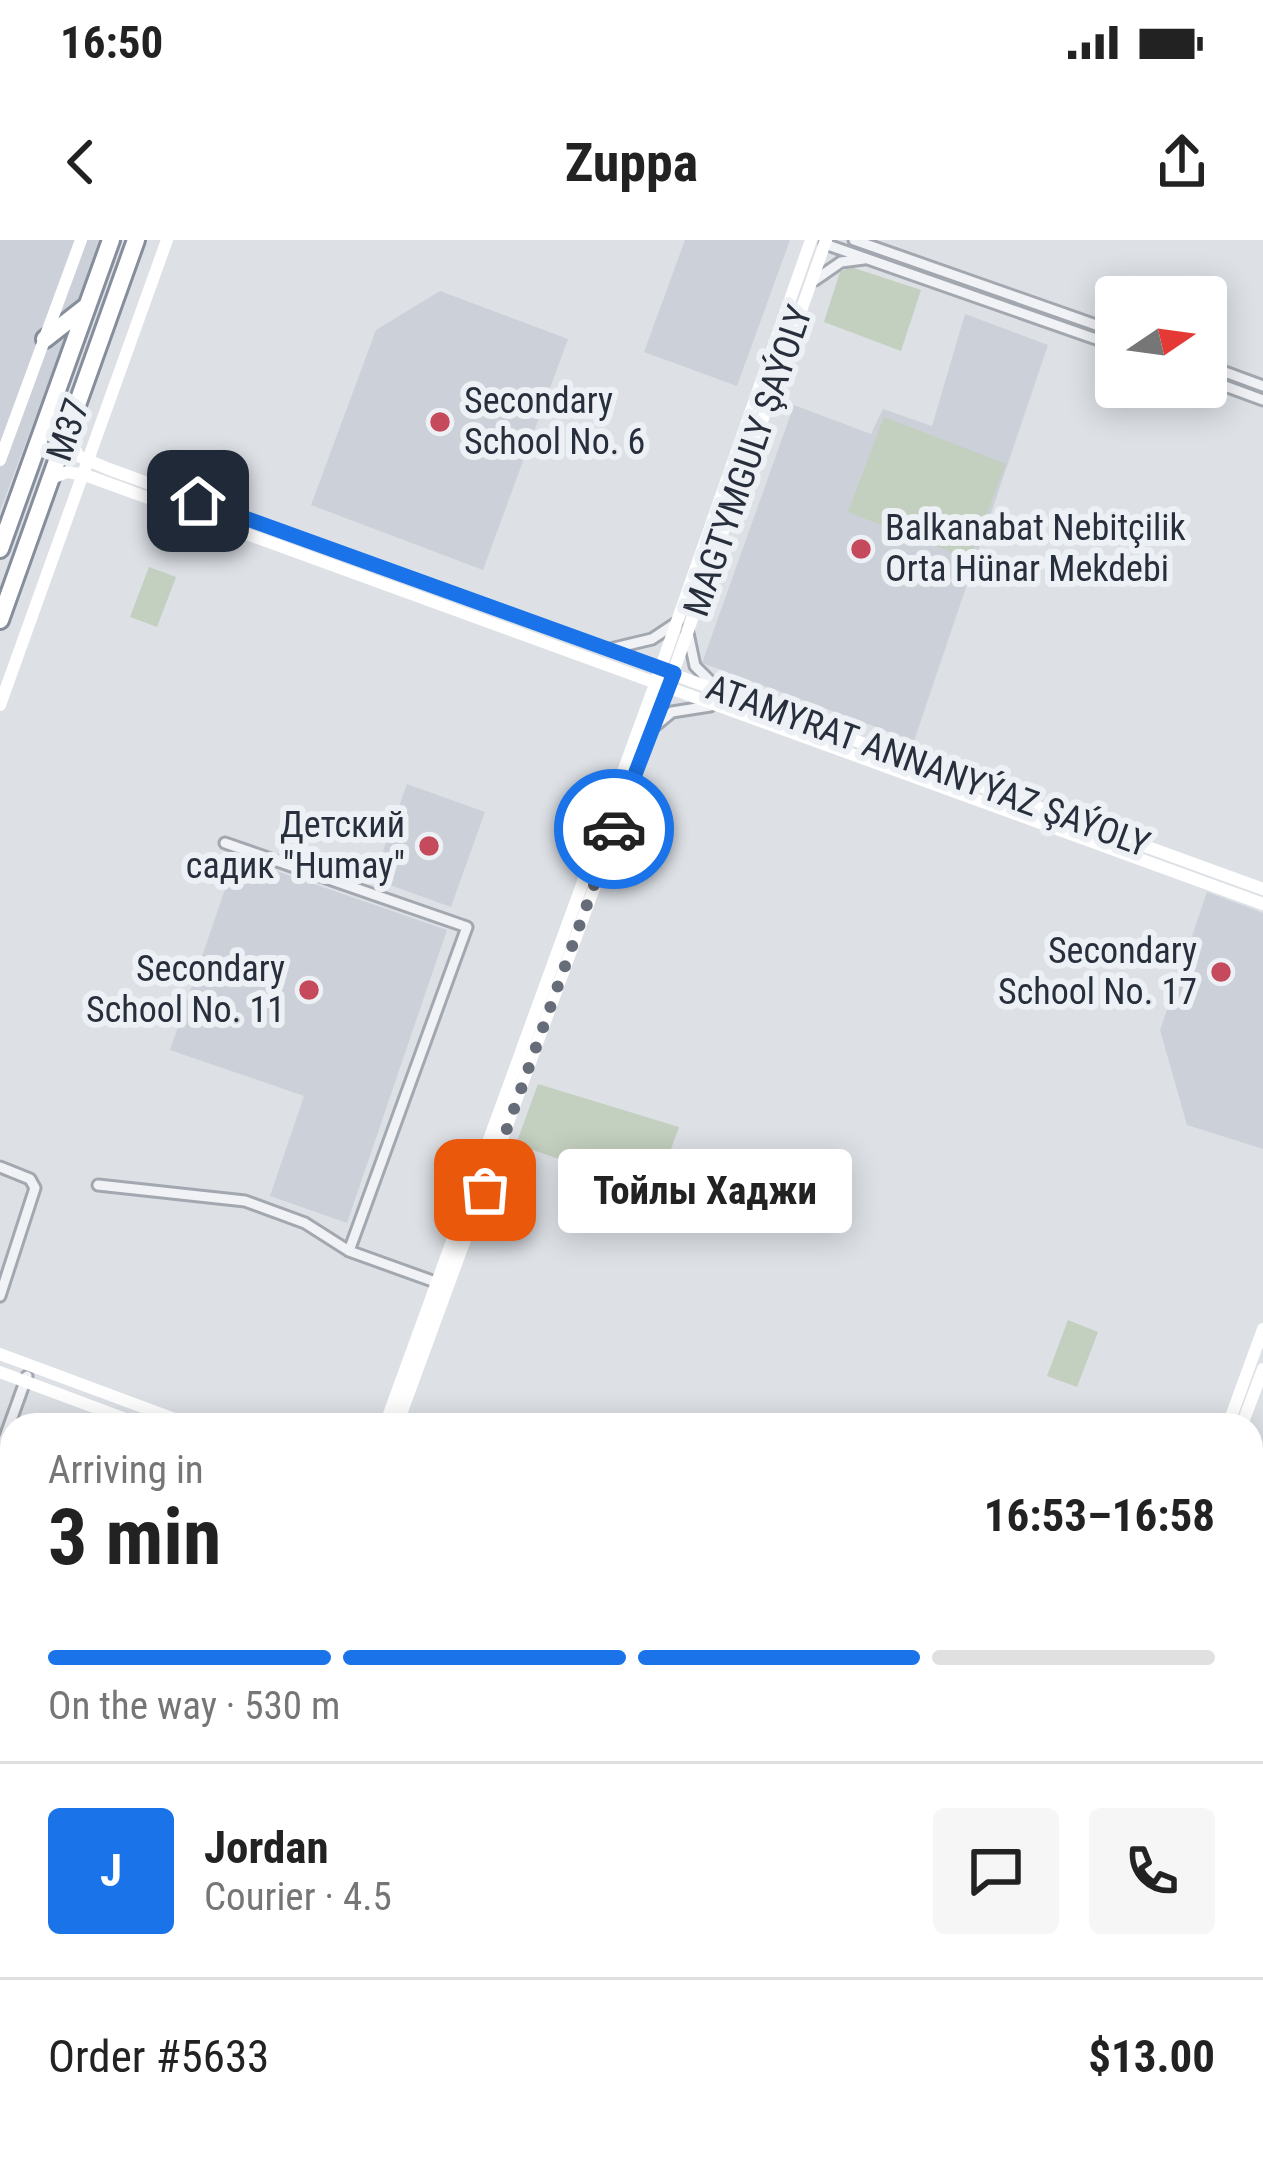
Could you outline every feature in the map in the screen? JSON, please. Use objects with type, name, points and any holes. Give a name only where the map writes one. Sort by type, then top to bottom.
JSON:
[{"type":"highway","name":"M37","points":[[0,549],[111,240]]},
{"type":"highway","name":"M37","points":[[0,620],[136,240]]},
{"type":"highway","points":[[45,339],[88,305]]},
{"type":"street","points":[[0,460],[81,240]]},
{"type":"street","points":[[0,705],[167,240]]},
{"type":"street","points":[[854,240],[1095,325]]},
{"type":"street","points":[[821,241],[1095,339]]},
{"type":"street","name":"MAGTYMGULY ŞAÝOLY","points":[[682,628],[811,284],[821,241]]},
{"type":"street","name":"MAGTYMGULY ŞAÝOLY","points":[[389,1413],[667,670],[821,241]]},
{"type":"street","points":[[811,284],[830,266],[868,259]]},
{"type":"street","points":[[1227,373],[1263,386]]},
{"type":"street","points":[[1227,387],[1263,400]]},
{"type":"street","points":[[68,430],[87,468]]},
{"type":"street","name":"ATAMYRAT ANNANYÝAZ ŞAÝOLY","points":[[52,478],[87,468],[609,649],[1263,889]]},
{"type":"street","name":"ATAMYRAT ANNANYÝAZ ŞAÝOLY","points":[[87,468],[661,686],[1263,904]]},
{"type":"street","points":[[609,649],[682,628],[702,677],[724,692]]},
{"type":"street","name":"MAGTYMGULY ŞAÝOLY","points":[[401,1413],[651,730],[661,686]]},
{"type":"street","points":[[651,730],[672,712],[715,706]]},
{"type":"street","points":[[225,843],[467,927],[349,1251]]},
{"type":"street","points":[[0,1167],[30,1179],[35,1188],[3,1275],[0,1296]]},
{"type":"street","points":[[98,1186],[245,1201],[305,1223],[349,1251],[438,1283]]},
{"type":"street","points":[[1232,1413],[1263,1329]]},
{"type":"street","points":[[0,1354],[159,1413]]},
{"type":"street","points":[[14,1413],[31,1365]]},
{"type":"street","points":[[1246,1413],[1263,1369]]},
{"type":"street","points":[[0,1372],[109,1413]]},
{"type":"shaded area","points":[[0,240],[102,240],[0,511]]},
{"type":"shaded area","points":[[685,240],[790,240],[737,386],[644,352]]},
{"type":"shaded area","name":"Secondary School No. 6","points":[[440,291],[568,339],[483,570],[311,505],[376,330]]},
{"type":"shaded area","name":"Balkanabat Nebitçilik Orta Hünar Mekdebi","points":[[965,314],[1048,345],[914,741],[702,663],[794,405],[871,434],[883,409],[932,426]]},
{"type":"shaded area","name":"Детский садик \"Humay\"","points":[[407,784],[485,812],[451,907],[373,879]]},
{"type":"shaded area","name":"Secondary School No. 11","points":[[236,857],[447,930],[347,1223],[270,1196],[304,1096],[170,1050]]},
{"type":"shaded area","name":"Secondary School No. 17","points":[[1207,892],[1263,913],[1263,1149],[1187,1125],[1160,1030]]},
{"type":"green space","points":[[851,267],[921,290],[901,351],[824,322],[840,272]]},
{"type":"green space","points":[[884,417],[1006,464],[969,559],[848,512]]},
{"type":"green space","points":[[149,567],[176,577],[157,627],[130,617]]},
{"type":"green space","points":[[538,1084],[679,1127],[655,1193],[516,1144]]},
{"type":"green space","points":[[1068,1320],[1098,1332],[1077,1387],[1047,1376]]},
{"type":"way so far","points":[[485,1190],[614,829]]},
{"type":"place","name":"Secondary School No. 6","points":[[440,422]]},
{"type":"place","name":"Balkanabat Nebitçilik Orta Hünar Mekdebi","points":[[861,549]]},
{"type":"place","name":"Детский садик \"Humay\"","points":[[429,846]]},
{"type":"place","name":"Secondary School No. 17","points":[[1221,972]]},
{"type":"place","name":"Secondary School No. 11","points":[[309,990]]},
{"type":"place","name":"Тойлы Хаджи","points":[[485,1190]]},
{"type":"route","points":[[198,501],[674,673],[614,829]]}]
